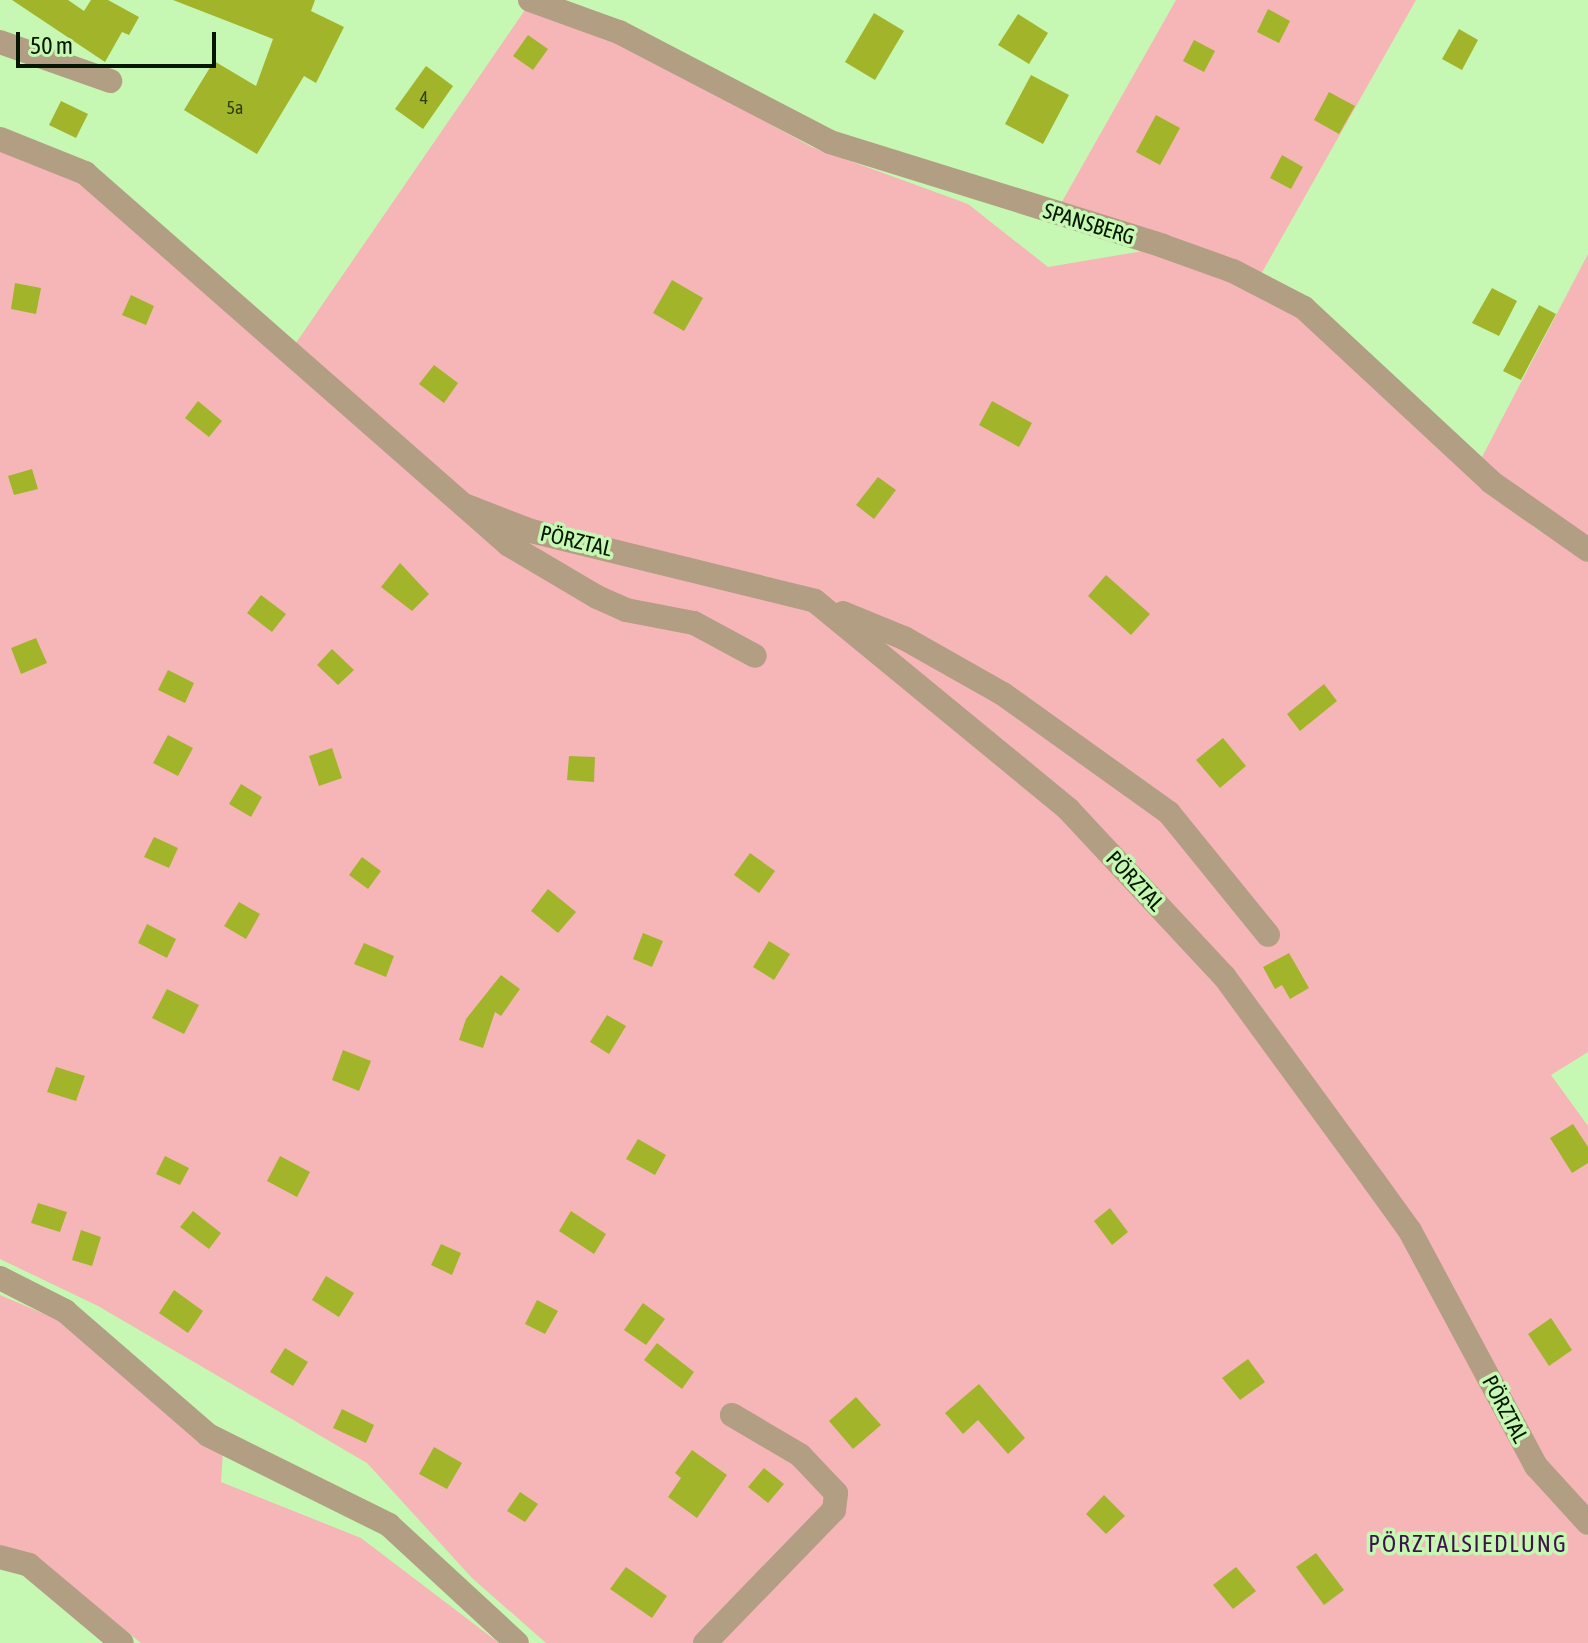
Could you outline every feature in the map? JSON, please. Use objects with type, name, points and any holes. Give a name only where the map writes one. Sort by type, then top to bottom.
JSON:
[{"type":"street","name":"SPANSBERG","points":[[530,0],[619,32],[830,142],[1163,246],[1233,271],[1304,308],[1491,482],[1588,550]]},
{"type":"street","points":[[0,42],[110,81]]},
{"type":"street","name":"PÖRZTAL","points":[[0,139],[85,173],[509,545],[597,597],[626,610],[694,623],[755,656]]},
{"type":"street","name":"PÖRZTAL","points":[[464,505],[546,535],[815,601],[1068,809],[1224,976],[1410,1231],[1536,1466],[1588,1523]]},
{"type":"street","points":[[815,601],[904,638],[1003,694],[1169,813],[1268,935]]},
{"type":"street","points":[[0,1278],[65,1311],[208,1435],[389,1525],[517,1643]]},
{"type":"street","points":[[705,1643],[834,1510],[836,1493],[800,1455],[732,1415]]},
{"type":"street","points":[[0,1557],[29,1565],[122,1643]]},
{"type":"shaded area","points":[[1176,0],[1416,0],[1260,276],[1059,207]]},
{"type":"shaded area","points":[[527,7],[614,39],[812,147],[968,204],[1048,267],[1143,251],[1232,277],[1297,312],[1535,528],[1588,561],[1588,1052],[1551,1075],[1588,1126],[1588,1643],[546,1643],[472,1578],[367,1463],[98,1306],[0,1259],[0,149],[74,177],[287,356]]},
{"type":"shaded area","points":[[1588,254],[1588,546],[1481,459]]},
{"type":"shaded area","points":[[0,1295],[68,1324],[223,1451],[221,1482],[361,1538],[499,1643],[141,1643],[97,1607],[0,1551]]},
{"type":"building","points":[[12,0],[68,0],[84,11],[91,0],[108,0],[139,17],[129,35],[122,32],[105,62]]},
{"type":"building","points":[[173,0],[315,0],[311,11],[344,27],[316,83],[304,76],[257,154],[184,110],[214,61],[256,86],[273,39]]},
{"type":"building","points":[[1268,9],[1290,21],[1279,43],[1257,32]]},
{"type":"building","points":[[874,13],[904,31],[875,80],[845,62]]},
{"type":"building","points":[[1018,14],[1048,33],[1029,64],[998,45]]},
{"type":"building","points":[[1459,29],[1478,40],[1462,70],[1442,59]]},
{"type":"building","points":[[528,35],[548,49],[533,70],[513,56]]},
{"type":"building","points":[[1194,40],[1215,51],[1204,72],[1183,61]]},
{"type":"building","points":[[426,66],[453,86],[423,129],[395,109]]},
{"type":"building","points":[[1031,75],[1069,95],[1043,144],[1005,124]]},
{"type":"building","points":[[1329,92],[1355,106],[1339,134],[1314,120]]},
{"type":"building","points":[[61,101],[88,114],[76,138],[49,125]]},
{"type":"building","points":[[1156,115],[1180,128],[1160,165],[1136,152]]},
{"type":"building","points":[[1282,155],[1303,167],[1291,189],[1270,178]]},
{"type":"building","points":[[672,280],[703,298],[684,331],[653,313]]},
{"type":"building","points":[[15,283],[41,288],[36,314],[11,309]]},
{"type":"building","points":[[1492,288],[1517,301],[1499,336],[1472,323]]},
{"type":"building","points":[[131,295],[154,306],[146,325],[122,315]]},
{"type":"building","points":[[1539,305],[1556,314],[1521,380],[1503,371]]},
{"type":"building","points":[[434,365],[458,383],[444,403],[419,384]]},
{"type":"building","points":[[198,401],[222,421],[209,437],[185,418]]},
{"type":"building","points":[[992,401],[1032,423],[1019,447],[979,425]]},
{"type":"building","points":[[32,469],[38,489],[14,495],[8,476]]},
{"type":"building","points":[[878,477],[896,490],[874,519],[856,505]]},
{"type":"building","points":[[400,563],[429,594],[412,611],[381,587]]},
{"type":"building","points":[[1106,575],[1150,614],[1131,635],[1088,596]]},
{"type":"building","points":[[261,595],[286,614],[272,632],[247,613]]},
{"type":"building","points":[[36,638],[47,663],[21,674],[11,648]]},
{"type":"building","points":[[332,649],[354,670],[338,685],[317,665]]},
{"type":"building","points":[[168,670],[194,683],[185,703],[158,690]]},
{"type":"building","points":[[1324,684],[1337,701],[1300,731],[1287,714]]},
{"type":"building","points":[[168,735],[193,748],[178,776],[153,763]]},
{"type":"building","points":[[1223,738],[1246,766],[1220,788],[1196,760]]},
{"type":"building","points":[[332,748],[342,778],[319,786],[309,756]]},
{"type":"building","points":[[569,756],[595,757],[594,782],[567,780]]},
{"type":"building","points":[[241,784],[262,797],[251,817],[229,804]]},
{"type":"building","points":[[154,837],[178,848],[169,868],[144,857]]},
{"type":"building","points":[[750,853],[775,871],[759,893],[734,875]]},
{"type":"building","points":[[362,857],[381,871],[368,889],[349,875]]},
{"type":"building","points":[[548,889],[576,912],[558,933],[531,911]]},
{"type":"building","points":[[239,902],[260,914],[246,939],[224,926]]},
{"type":"building","points":[[147,924],[176,939],[167,958],[138,943]]},
{"type":"building","points":[[643,933],[663,941],[652,967],[633,959]]},
{"type":"building","points":[[769,941],[790,954],[774,980],[753,967]]},
{"type":"building","points":[[364,943],[394,956],[386,977],[354,964]]},
{"type":"building","points":[[1289,953],[1309,988],[1290,999],[1282,985],[1275,989],[1263,967]]},
{"type":"building","points":[[501,975],[520,989],[501,1016],[495,1012],[483,1048],[459,1040],[466,1019]]},
{"type":"building","points":[[167,989],[199,1005],[184,1034],[152,1018]]},
{"type":"building","points":[[607,1015],[626,1026],[609,1054],[590,1042]]},
{"type":"building","points":[[343,1050],[371,1061],[359,1091],[332,1080]]},
{"type":"building","points":[[56,1067],[85,1076],[76,1101],[47,1092]]},
{"type":"building","points":[[1573,1124],[1588,1147],[1588,1163],[1572,1173],[1550,1138]]},
{"type":"building","points":[[638,1139],[666,1155],[655,1175],[626,1159]]},
{"type":"building","points":[[165,1156],[189,1168],[180,1185],[156,1174]]},
{"type":"building","points":[[280,1156],[310,1172],[297,1197],[267,1181]]},
{"type":"building","points":[[38,1203],[67,1212],[60,1232],[31,1223]]},
{"type":"building","points":[[1110,1208],[1128,1232],[1112,1245],[1094,1221]]},
{"type":"building","points":[[193,1211],[221,1233],[209,1249],[180,1227]]},
{"type":"building","points":[[571,1211],[606,1234],[594,1254],[559,1231]]},
{"type":"building","points":[[81,1230],[101,1237],[92,1266],[72,1260]]},
{"type":"building","points":[[441,1244],[461,1253],[452,1275],[431,1265]]},
{"type":"building","points":[[326,1276],[354,1293],[339,1317],[312,1300]]},
{"type":"building","points":[[174,1290],[203,1311],[188,1333],[159,1313]]},
{"type":"building","points":[[537,1300],[558,1311],[545,1334],[525,1324]]},
{"type":"building","points":[[643,1303],[665,1319],[646,1345],[624,1330]]},
{"type":"building","points":[[1551,1318],[1572,1350],[1549,1366],[1528,1334]]},
{"type":"building","points":[[657,1343],[694,1372],[682,1389],[644,1360]]},
{"type":"building","points":[[285,1348],[308,1362],[293,1386],[270,1372]]},
{"type":"building","points":[[1248,1359],[1265,1382],[1240,1400],[1222,1378]]},
{"type":"building","points":[[979,1384],[1025,1438],[1008,1454],[978,1420],[963,1434],[945,1413]]},
{"type":"building","points":[[856,1397],[881,1425],[853,1449],[829,1421]]},
{"type":"building","points":[[342,1409],[374,1425],[366,1443],[333,1428]]},
{"type":"building","points":[[434,1447],[462,1463],[447,1489],[419,1474]]},
{"type":"building","points":[[692,1450],[727,1475],[697,1518],[668,1497],[681,1478],[675,1473]]},
{"type":"building","points":[[764,1468],[784,1484],[768,1503],[748,1487]]},
{"type":"building","points":[[520,1492],[538,1504],[525,1522],[507,1511]]},
{"type":"building","points":[[1104,1495],[1125,1516],[1106,1534],[1086,1514]]},
{"type":"building","points":[[1316,1553],[1344,1590],[1324,1605],[1296,1567]]},
{"type":"building","points":[[626,1567],[667,1596],[652,1618],[610,1589]]},
{"type":"building","points":[[1236,1567],[1256,1591],[1233,1609],[1213,1585]]},
{"type":"district","name":"PÖRZTALSIEDLUNG","points":[[1468,1544]]}]
